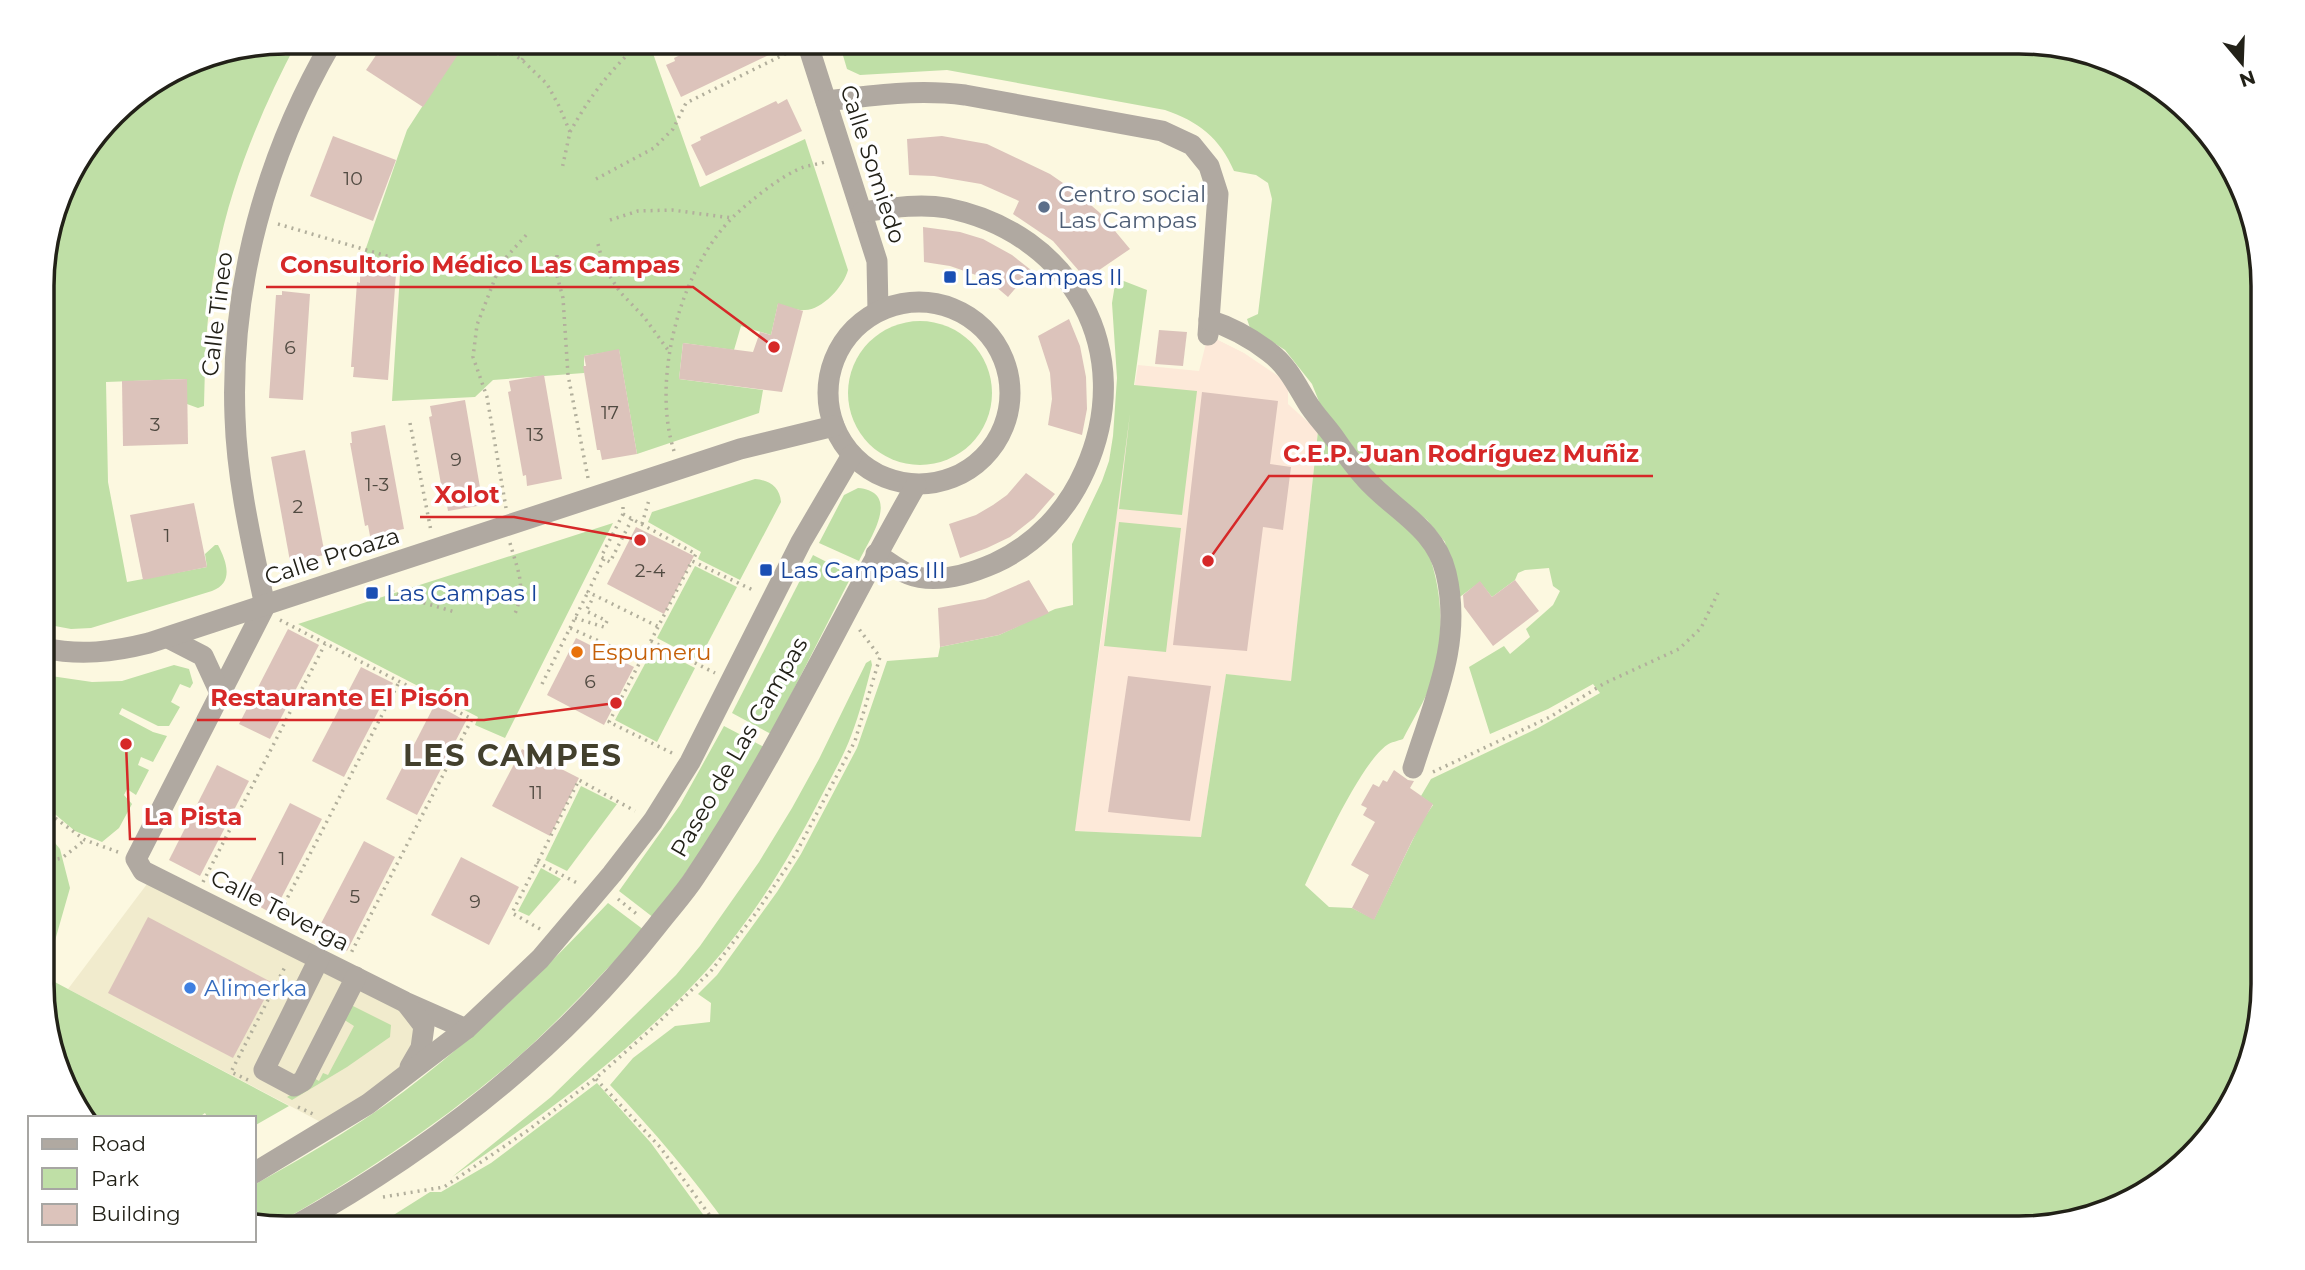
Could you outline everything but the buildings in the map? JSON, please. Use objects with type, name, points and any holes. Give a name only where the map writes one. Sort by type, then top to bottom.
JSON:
[{"type":"street","name":"Calle Tineo","points":[[264,609],[241,485],[234,418],[238,327],[247,266],[258,218],[279,150],[325,55]]},
{"type":"street","name":"Calle Somiedo","points":[[811,55],[877,261],[903,302]]},
{"type":"street","points":[[826,101],[905,92],[965,95],[1162,131],[1192,145],[1209,166],[1218,194],[1219,211],[1208,328],[1236,329],[1242,336],[1270,352],[1295,379],[1308,404],[1365,479],[1422,527],[1436,546],[1445,571],[1449,590],[1450,647],[1443,683],[1413,768]]},
{"type":"street","points":[[862,212],[918,206],[944,208],[972,214],[1020,236],[1058,269],[1086,309],[1099,344],[1104,378],[1100,423],[1085,471],[1065,507],[1031,541],[986,567],[964,575],[939,578],[907,573],[876,554]]},
{"type":"street","name":"Calle Somiedo","points":[[877,261],[878,311]]},
{"type":"street","points":[[903,302],[933,302],[952,307],[979,323],[998,345],[1011,385],[1010,405],[1004,426],[981,461],[946,480],[916,485],[878,475],[852,454],[834,426],[829,404],[828,383],[835,352],[857,325],[878,311],[903,302]]},
{"type":"street","name":"Calle Proaza","points":[[54,649],[85,653],[116,651],[168,638],[264,609],[740,449],[834,426]]},
{"type":"street","name":"Paseo de Las Campas","points":[[256,1172],[368,1104],[466,1029],[540,959],[599,890],[653,821],[690,762],[771,599],[852,454]]},
{"type":"street","name":"Paseo de Las Campas","points":[[313,1216],[443,1131],[518,1073],[582,1011],[655,928],[693,880],[776,746],[876,554],[916,485]]},
{"type":"street","points":[[136,859],[264,609]]},
{"type":"street","points":[[168,638],[203,656],[221,695]]},
{"type":"street","name":"Calle Teverga","points":[[136,859],[143,871],[405,1002],[466,1029]]},
{"type":"street","points":[[320,959],[264,1070],[294,1086],[303,1081],[349,974]]},
{"type":"street","name":"Calle Teverga","points":[[405,1002],[424,1026],[421,1048],[406,1075]]},
{"type":"path","points":[[514,55],[547,84],[570,132]]},
{"type":"path","points":[[522,60],[525,55]]},
{"type":"path","points":[[562,169],[570,132],[588,100],[615,65],[627,55]]},
{"type":"path","points":[[596,179],[654,148],[673,129],[686,103],[783,55]]},
{"type":"path","points":[[680,471],[671,442],[666,408],[668,351],[685,295],[707,252],[732,218],[768,190],[803,167],[844,156]]},
{"type":"path","points":[[610,220],[638,211],[672,210],[732,218]]},
{"type":"path","points":[[258,218],[424,267],[452,272],[501,263]]},
{"type":"path","points":[[514,616],[522,589],[521,574],[510,545],[487,397],[472,357],[477,324],[501,263],[528,233]]},
{"type":"path","points":[[597,244],[604,267],[620,292],[644,317],[668,351]]},
{"type":"path","points":[[557,256],[556,272],[563,298],[568,374],[592,500]]},
{"type":"path","points":[[410,423],[435,551]]},
{"type":"path","points":[[632,519],[610,562],[601,557],[634,485],[650,503],[642,524]]},
{"type":"path","points":[[622,514],[696,554],[609,722],[690,762]]},
{"type":"path","points":[[542,684],[604,559]]},
{"type":"path","points":[[692,561],[771,599]]},
{"type":"path","points":[[382,568],[394,594],[455,612]]},
{"type":"path","points":[[588,592],[659,626]]},
{"type":"path","points":[[1413,768],[1425,777],[1550,717],[1605,683],[1679,649],[1701,628],[1718,593]]},
{"type":"path","points":[[575,618],[604,627],[607,621],[586,611],[594,595]]},
{"type":"path","points":[[264,609],[472,719],[349,974]]},
{"type":"path","points":[[382,1197],[444,1187],[527,1131],[596,1079],[711,971],[756,913],[795,855],[855,741],[880,657],[846,611]]},
{"type":"path","points":[[570,628],[641,660]]},
{"type":"path","points":[[651,641],[732,682]]},
{"type":"path","points":[[195,897],[325,643]]},
{"type":"path","points":[[269,934],[399,681]]},
{"type":"path","points":[[558,938],[512,913],[579,780],[653,821]]},
{"type":"path","points":[[54,817],[85,840],[136,859]]},
{"type":"path","points":[[54,860],[62,858],[85,840]]},
{"type":"path","points":[[537,862],[599,890],[655,928]]},
{"type":"path","points":[[596,1079],[660,1147],[710,1216]]},
{"type":"shaded area","points":[[1208,335],[1244,353],[1278,376],[1288,389],[1288,404],[1318,431],[1291,682],[1226,674],[1201,837],[1074,831],[1108,589],[1122,463],[1138,365],[1199,371]]},
{"type":"shaded area","points":[[150,880],[405,1002],[421,1029],[405,1075],[330,1127],[68,989]]},
{"type":"green space","points":[[2018,54],[2079,62],[2107,72],[2148,93],[2193,133],[2212,157],[2238,212],[2250,271],[2250,999],[2238,1058],[2212,1113],[2172,1158],[2148,1177],[2093,1203],[2034,1215],[720,1216],[672,1154],[610,1085],[633,1058],[675,1026],[710,1022],[711,1003],[698,994],[717,975],[801,854],[857,748],[887,661],[938,657],[940,647],[999,635],[1055,609],[1073,605],[1072,544],[1102,481],[1113,436],[1117,378],[1112,303],[1116,278],[1147,290],[1134,385],[1197,391],[1182,515],[1119,509],[1130,414],[1075,831],[1201,837],[1226,674],[1291,681],[1318,431],[1427,549],[1439,598],[1440,631],[1436,665],[1426,696],[1403,739],[1387,745],[1365,770],[1305,885],[1329,907],[1352,908],[1374,919],[1422,821],[1433,805],[1421,796],[1431,779],[1538,728],[1600,693],[1593,684],[1548,709],[1490,734],[1469,667],[1504,646],[1510,654],[1530,637],[1526,629],[1553,605],[1560,591],[1553,586],[1549,568],[1518,573],[1515,580],[1492,597],[1480,582],[1457,599],[1445,542],[1427,520],[1381,483],[1320,404],[1312,384],[1285,350],[1250,328],[1247,319],[1258,314],[1272,199],[1268,183],[1256,175],[1234,171],[1222,149],[1207,132],[1165,110],[947,70],[860,75],[847,69],[843,55]]},
{"type":"green space","points":[[290,55],[252,138],[220,240],[208,322],[204,406],[198,408],[187,404],[186,379],[106,382],[108,482],[127,582],[207,567],[205,554],[215,545],[218,545],[224,558],[226,577],[219,587],[212,591],[91,628],[71,629],[54,626],[54,287],[62,226],[72,198],[102,145],[122,122],[157,93],[212,67],[241,59]]},
{"type":"green space","points":[[456,55],[653,55],[700,187],[805,139],[848,270],[831,296],[812,309],[799,310],[778,304],[771,335],[741,326],[734,350],[683,343],[679,379],[763,390],[759,413],[637,454],[619,350],[584,356],[584,373],[493,380],[475,397],[392,401],[400,274],[358,271],[407,130]]},
{"type":"green space","points":[[920,321],[948,326],[971,342],[987,365],[992,393],[987,421],[971,444],[948,460],[920,465],[892,460],[869,444],[853,421],[848,393],[853,365],[869,342],[892,326]]},
{"type":"green space","points":[[755,479],[773,485],[781,502],[740,580],[698,559],[701,552],[648,522],[652,512]]},
{"type":"green space","points":[[858,488],[871,491],[879,498],[881,507],[875,530],[859,561],[819,543],[844,495]]},
{"type":"green space","points":[[1119,522],[1181,528],[1166,652],[1104,646]]},
{"type":"green space","points":[[613,523],[505,738],[475,725],[478,717],[298,624]]},
{"type":"green space","points":[[813,555],[852,575],[771,734],[732,713]]},
{"type":"green space","points":[[695,566],[737,587],[699,660],[657,638]]},
{"type":"green space","points":[[654,647],[695,668],[657,742],[615,720]]},
{"type":"green space","points":[[871,660],[872,665],[857,718],[838,764],[785,863],[724,950],[679,1000],[618,1055],[553,1106],[452,1177],[551,1097],[676,975],[700,946],[759,862],[792,808],[866,663]]},
{"type":"green space","points":[[174,665],[189,669],[193,683],[190,688],[180,684],[171,702],[180,707],[169,726],[158,726],[122,708],[119,714],[153,732],[167,736],[153,762],[141,757],[138,765],[149,770],[136,795],[127,789],[124,795],[132,804],[119,828],[102,842],[75,831],[54,813],[54,676],[92,682],[122,681]]},
{"type":"green space","points":[[724,726],[764,747],[733,805],[654,918],[619,891],[680,805]]},
{"type":"green space","points":[[581,786],[617,804],[567,871],[545,860]]},
{"type":"green space","points":[[54,842],[60,849],[70,888],[54,944]]},
{"type":"green space","points":[[541,868],[561,879],[529,916],[518,911]]},
{"type":"green space","points":[[608,903],[644,930],[523,1053],[449,1112],[393,1152],[290,1216],[256,1214],[256,1184],[320,1147],[405,1091],[473,1035]]},
{"type":"green space","points":[[54,982],[289,1106],[256,1125],[256,1116],[207,1116],[205,1113],[201,1116],[95,1116],[78,1086],[67,1058],[56,1014]]},
{"type":"green space","points":[[351,1005],[391,1025],[390,1037],[292,1100],[287,1097],[310,1083],[312,1077],[319,1081],[323,1073],[328,1075],[354,1026],[343,1019]]},
{"type":"green space","points":[[597,1083],[651,1143],[704,1216],[392,1216],[430,1192],[441,1192],[491,1163]]},
{"type":"place","name":"Centro social Las Campas","points":[[1044,207]]},
{"type":"place","name":"Las Campas II","points":[[950,277]]},
{"type":"place","name":"Consultorio Médico Las Campas","points":[[774,347]]},
{"type":"place","name":"Xolot","points":[[640,540]]},
{"type":"place","name":"C.E.P. Juan Rodríguez Muñiz","points":[[1208,561]]},
{"type":"place","name":"Las Campas III","points":[[766,570]]},
{"type":"place","name":"Las Campas I","points":[[372,593]]},
{"type":"place","name":"Espumeru","points":[[577,652]]},
{"type":"place","name":"Restaurante El Pisón","points":[[616,703]]},
{"type":"place","name":"La Pista","points":[[126,744]]},
{"type":"place","name":"Alimerka","points":[[190,988]]},
{"type":"district","name":"LES CAMPES","points":[[513,755]]}]
